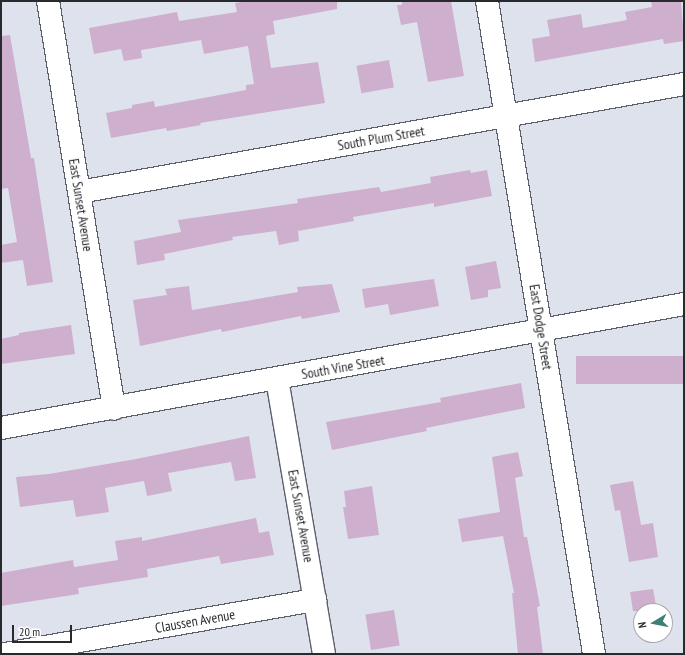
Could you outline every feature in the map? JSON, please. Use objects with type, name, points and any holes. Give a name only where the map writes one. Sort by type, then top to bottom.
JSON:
[{"type":"street","name":"East Sunset Avenue","points":[[48,1],[114,409]]},
{"type":"street","name":"East Dodge Street","points":[[487,1],[594,654]]},
{"type":"street","name":"South Plum Street","points":[[79,192],[684,84]]},
{"type":"street","name":"South Vine Street","points":[[1,428],[114,409],[684,304]]},
{"type":"street","name":"East Sunset Avenue","points":[[277,379],[324,654]]},
{"type":"street","name":"Claussen Avenue","points":[[5,654],[315,600]]},
{"type":"building","points":[[248,1],[337,1],[337,9],[273,21],[275,34],[266,36],[271,68],[318,62],[325,103],[200,123],[201,125],[167,131],[166,128],[111,138],[106,113],[132,108],[132,105],[154,101],[155,107],[246,90],[246,85],[254,84],[248,46],[204,54],[201,40],[141,50],[142,58],[124,61],[121,49],[94,54],[89,28],[177,12],[179,21],[237,12],[235,3]]},
{"type":"building","points":[[402,1],[451,1],[464,76],[428,82],[417,22],[401,25],[397,5],[402,5]]},
{"type":"building","points":[[651,1],[681,1],[684,41],[664,44],[663,39],[535,62],[532,39],[550,36],[547,20],[581,14],[583,28],[627,20],[625,12],[652,7]]},
{"type":"building","points":[[10,35],[31,158],[34,158],[53,282],[27,286],[23,260],[1,263],[1,245],[17,242],[8,188],[1,189],[1,36]]},
{"type":"building","points":[[389,60],[394,88],[361,93],[357,66]]},
{"type":"building","points":[[470,170],[471,173],[487,170],[492,196],[434,207],[434,203],[353,217],[354,221],[298,231],[299,241],[279,245],[276,231],[232,237],[233,240],[164,254],[165,260],[137,265],[134,241],[181,232],[178,220],[298,203],[297,199],[379,187],[381,192],[431,183],[430,177]]},
{"type":"building","points":[[496,261],[501,288],[488,290],[488,297],[471,300],[465,267]]},
{"type":"building","points":[[434,279],[439,306],[390,315],[388,304],[365,308],[362,289]]},
{"type":"building","points":[[332,284],[340,312],[302,319],[301,316],[222,332],[221,329],[140,346],[133,300],[167,295],[165,289],[189,286],[192,310],[298,292],[297,287]]},
{"type":"building","points":[[71,325],[75,354],[1,364],[1,339],[19,335],[19,333]]},
{"type":"building","points":[[576,356],[684,356],[684,384],[576,384]]},
{"type":"building","points":[[521,383],[525,408],[426,428],[427,431],[332,450],[326,422],[441,402],[440,398]]},
{"type":"building","points":[[249,436],[256,478],[235,481],[231,462],[168,473],[172,491],[147,496],[144,481],[105,488],[109,512],[76,517],[73,500],[20,507],[16,477],[49,474],[136,459]]},
{"type":"building","points":[[518,452],[523,476],[515,478],[524,537],[527,537],[540,606],[537,607],[543,654],[518,654],[512,593],[514,593],[503,536],[462,542],[458,519],[500,512],[492,457]]},
{"type":"building","points":[[633,481],[641,525],[653,523],[658,557],[629,562],[620,510],[615,511],[610,485]]},
{"type":"building","points":[[372,486],[379,535],[348,539],[343,507],[346,507],[344,491]]},
{"type":"building","points":[[256,518],[259,533],[269,531],[274,555],[221,564],[219,556],[147,569],[148,577],[78,588],[79,594],[1,606],[1,573],[73,560],[74,567],[118,560],[115,541],[142,537],[142,541]]},
{"type":"building","points":[[653,589],[656,603],[633,603],[633,611],[630,592]]},
{"type":"building","points":[[394,610],[400,646],[371,650],[365,615]]}]
